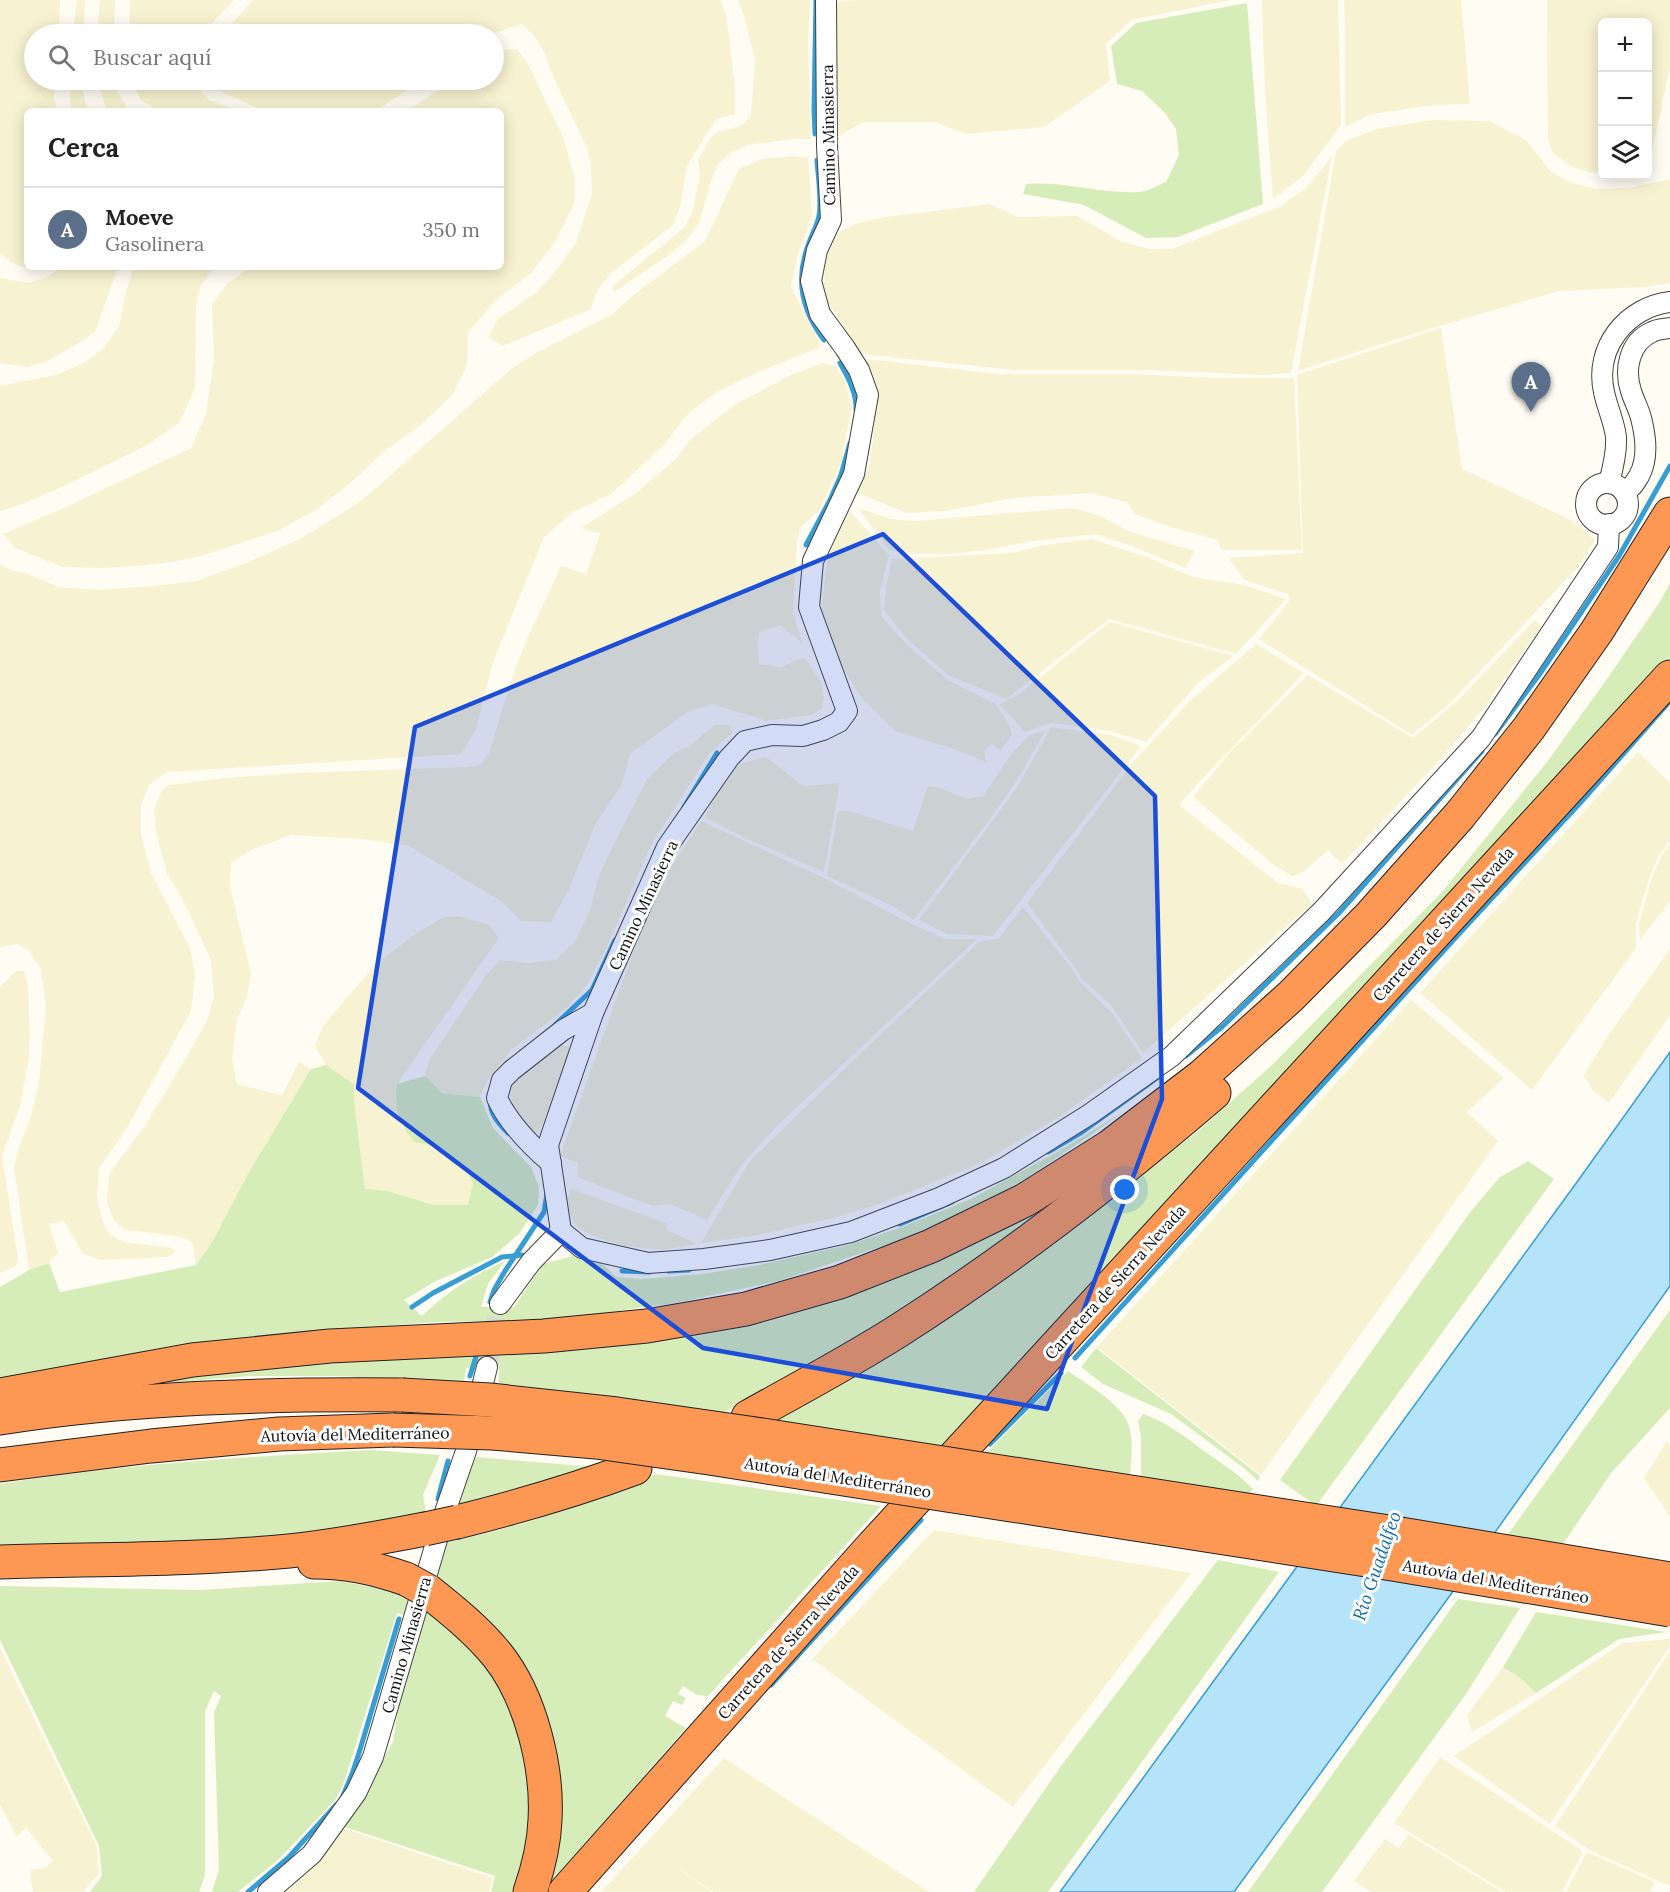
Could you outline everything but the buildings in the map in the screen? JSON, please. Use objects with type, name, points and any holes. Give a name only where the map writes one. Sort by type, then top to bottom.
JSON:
[{"type":"highway","points":[[0,1395],[192,1360],[330,1346],[544,1336],[647,1326],[746,1309],[840,1282],[931,1246],[1025,1200],[1109,1147],[1202,1076],[1291,996],[1371,915],[1460,815],[1529,728],[1597,631],[1670,514]]},
{"type":"highway","points":[[748,1417],[821,1377],[897,1331],[994,1266],[1140,1155],[1241,1070],[1340,975],[1444,865],[1557,723],[1602,659],[1670,553]]},
{"type":"highway","name":"Carretera de Sierra Nevada","points":[[565,1892],[868,1551],[1670,677]]},
{"type":"highway","name":"Autovía del Mediterráneo","points":[[0,1418],[34,1412],[229,1396],[402,1395],[490,1400],[617,1414],[760,1435],[1354,1527],[1670,1579]]},
{"type":"highway","name":"Autovía del Mediterráneo","points":[[0,1465],[151,1446],[279,1434],[393,1430],[503,1434],[596,1442],[1392,1564],[1670,1610]]},
{"type":"highway","points":[[0,1562],[196,1557],[298,1550],[361,1542],[524,1505],[635,1468]]},
{"type":"highway","points":[[196,1557],[237,1565],[336,1562],[374,1568],[417,1585],[466,1622],[499,1658],[522,1697],[535,1734],[544,1776],[545,1821],[539,1863],[530,1892]]},
{"type":"street","name":"Camino Minasierra","points":[[561,1231],[548,1145],[593,1013],[667,847],[729,758],[745,741],[772,735],[803,736],[823,730],[838,722],[847,711],[809,607],[813,561],[854,474],[868,395],[859,370],[820,314],[811,281],[818,250],[831,220],[826,146],[826,0]]},
{"type":"street","points":[[1669,329],[1652,332],[1640,341],[1631,354],[1627,370],[1630,389],[1642,420],[1646,444],[1644,468],[1632,488],[1616,487],[1595,486],[1590,491],[1586,503],[1589,515],[1604,524],[1610,524],[1622,518],[1626,512],[1627,498],[1616,487],[1616,439],[1604,390],[1603,374],[1606,352],[1614,335],[1627,320],[1642,309],[1658,303],[1670,302]]},
{"type":"street","points":[[500,1304],[531,1262],[561,1231],[582,1248],[648,1263],[704,1259],[759,1251],[840,1235],[939,1198],[1004,1168],[1090,1114],[1172,1056],[1322,911],[1481,738],[1608,547],[1610,524]]},
{"type":"street","points":[[551,1163],[535,1150],[504,1113],[497,1098],[502,1080],[563,1030],[593,1013]]},
{"type":"street","name":"Camino Minasierra","points":[[268,1892],[312,1854],[356,1793],[373,1756],[446,1509],[466,1451],[487,1367]]},
{"type":"highlighted area","points":[[883,534],[1155,796],[1162,1099],[1047,1409],[703,1348],[358,1088],[415,727]]},
{"type":"shaded area","points":[[0,0],[60,0],[59,24],[24,24],[24,90],[54,90],[54,100],[57,108],[24,108],[24,267],[11,262],[0,253]]},
{"type":"shaded area","points":[[77,0],[85,0],[84,24],[74,24]]},
{"type":"shaded area","points":[[100,0],[115,0],[114,24],[98,24]]},
{"type":"shaded area","points":[[130,0],[234,0],[211,24],[129,24]]},
{"type":"shaded area","points":[[253,0],[720,0],[728,28],[735,88],[735,114],[716,119],[687,166],[680,207],[673,225],[610,274],[596,293],[591,309],[503,346],[488,337],[498,319],[537,292],[558,268],[576,243],[592,194],[591,165],[587,148],[550,70],[544,52],[533,34],[522,24],[504,30],[504,24],[232,24]]},
{"type":"shaded area","points":[[738,0],[810,0],[808,41],[811,139],[748,145],[733,152],[719,163],[710,183],[699,224],[686,240],[669,255],[614,292],[613,286],[685,227],[693,210],[700,175],[698,160],[711,137],[717,132],[741,126],[751,116],[755,60]]},
{"type":"shaded area","points":[[855,0],[1231,0],[1131,20],[1106,44],[1110,81],[1044,127],[966,134],[935,122],[864,122],[836,137],[832,2]]},
{"type":"shaded area","points":[[1262,0],[1338,0],[1341,125],[1303,176],[1273,199],[1265,94]]},
{"type":"shaded area","points":[[1344,0],[1461,0],[1470,104],[1434,105],[1371,114],[1345,127]]},
{"type":"shaded area","points":[[1547,0],[1670,0],[1670,67],[1652,150],[1652,18],[1598,18],[1598,173],[1587,172],[1570,166],[1553,153],[1548,139]]},
{"type":"shaded area","points":[[517,49],[528,64],[563,137],[575,178],[574,204],[555,242],[532,272],[496,300],[468,332],[467,365],[452,395],[421,425],[386,450],[316,510],[277,531],[201,556],[139,566],[63,567],[15,548],[3,534],[191,448],[206,414],[214,359],[212,304],[228,283],[247,270],[504,270],[504,108],[412,108],[439,90],[504,90],[504,50]]},
{"type":"shaded area","points":[[70,90],[83,90],[85,102],[89,108],[71,108]]},
{"type":"shaded area","points":[[100,90],[116,90],[127,108],[106,108]]},
{"type":"shaded area","points":[[136,90],[200,90],[209,100],[230,108],[153,108],[141,100]]},
{"type":"shaded area","points":[[220,90],[407,90],[380,108],[257,108]]},
{"type":"shaded area","points":[[1432,120],[1489,121],[1526,140],[1551,172],[1572,183],[1596,189],[1629,188],[1670,179],[1670,283],[1645,287],[1559,291],[1422,331],[1298,371],[1336,151],[1348,140],[1377,129]]},
{"type":"shaded area","points":[[793,156],[808,158],[812,212],[798,254],[791,286],[821,347],[758,372],[717,392],[688,413],[665,444],[611,494],[573,512],[544,537],[493,662],[476,730],[461,754],[167,772],[149,785],[141,805],[141,835],[151,873],[190,948],[195,976],[191,1011],[127,1128],[99,1168],[97,1195],[102,1219],[110,1235],[124,1242],[172,1248],[176,1252],[167,1257],[101,1260],[83,1254],[64,1221],[49,1224],[58,1253],[49,1263],[29,1270],[14,1168],[31,1116],[39,1081],[46,1006],[41,970],[29,951],[18,944],[0,947],[0,564],[59,587],[97,590],[155,586],[196,581],[246,563],[300,539],[360,502],[511,369],[536,353],[611,315],[636,293],[705,241],[739,169],[762,159]]},
{"type":"shaded area","points":[[1332,156],[1291,373],[1260,375],[1152,370],[1015,370],[860,354],[828,302],[824,286],[825,264],[830,249],[839,232],[858,223],[886,217],[989,204],[1018,217],[1077,216],[1122,242],[1150,249],[1172,249],[1281,206],[1305,189]]},
{"type":"shaded area","points":[[57,270],[117,270],[95,332],[47,361],[27,367],[0,363],[0,278],[30,283]]},
{"type":"shaded area","points":[[133,270],[213,270],[201,285],[196,304],[195,389],[179,423],[147,445],[64,486],[0,511],[0,386],[56,375],[84,363],[103,349],[119,326]]},
{"type":"shaded area","points":[[1441,328],[1462,469],[1573,521],[1595,540],[1577,568],[1449,704],[1412,735],[1259,639],[1289,601],[1288,594],[1244,580],[1229,558],[1303,553],[1297,375]]},
{"type":"shaded area","points":[[866,359],[999,374],[1294,378],[1302,550],[1221,550],[1218,540],[1135,514],[1127,502],[1091,493],[1013,498],[945,511],[906,513],[856,492],[870,464],[875,421],[875,382]]},
{"type":"shaded area","points":[[823,363],[834,366],[845,380],[852,407],[841,462],[820,509],[800,528],[793,612],[802,643],[780,625],[759,633],[758,646],[759,664],[781,667],[804,657],[821,682],[824,698],[822,708],[811,715],[766,721],[712,704],[686,713],[630,754],[621,786],[595,825],[569,889],[551,922],[521,921],[501,901],[409,846],[361,839],[291,835],[253,849],[231,863],[230,887],[251,974],[247,997],[237,1019],[232,1059],[237,1084],[282,1095],[299,1062],[311,1069],[249,1172],[211,1244],[196,1265],[192,1242],[177,1236],[126,1230],[114,1221],[107,1203],[109,1174],[146,1124],[184,1061],[207,1021],[214,996],[211,960],[184,902],[167,873],[156,832],[154,810],[162,790],[169,785],[226,778],[480,765],[489,753],[516,666],[561,566],[586,574],[600,534],[581,528],[636,493],[675,460],[692,438],[736,404],[791,375]]},
{"type":"shaded area","points":[[847,508],[889,555],[880,591],[881,616],[908,646],[948,680],[995,704],[1008,722],[1012,734],[1001,751],[991,744],[984,751],[986,762],[957,750],[895,731],[861,697],[842,667],[821,612],[827,561]]},
{"type":"shaded area","points":[[858,508],[891,519],[916,521],[1074,508],[1100,516],[1130,532],[1195,551],[1185,568],[1132,546],[1095,534],[1027,542],[987,550],[949,554],[914,554],[889,550]]},
{"type":"shaded area","points":[[1091,539],[1147,557],[1192,577],[1244,585],[1286,599],[1236,654],[1109,619],[1006,699],[948,675],[906,638],[884,610],[892,559],[1012,553],[1045,545]]},
{"type":"shaded area","points":[[1535,620],[1541,627],[1478,715],[1435,765],[1342,864],[1328,850],[1303,872],[1292,876],[1274,865],[1193,797],[1232,750],[1308,675],[1413,738],[1458,700]]},
{"type":"shaded area","points":[[1110,622],[1234,656],[1198,683],[1146,742],[1110,731],[1052,723],[1025,732],[999,704],[1016,696]]},
{"type":"shaded area","points":[[1256,644],[1304,673],[1179,805],[1278,883],[1303,889],[1312,904],[1143,1053],[1111,1005],[1082,979],[1027,903],[1133,762],[1190,701]]},
{"type":"shaded area","points":[[714,725],[728,725],[733,732],[709,754],[651,845],[606,949],[587,984],[569,1006],[511,1050],[486,1083],[480,1097],[442,1093],[425,1076],[429,1060],[487,974],[500,960],[529,963],[557,959],[575,941],[590,910],[599,876],[647,779],[674,753],[690,746]]},
{"type":"shaded area","points":[[1051,727],[1111,735],[1141,746],[993,936],[947,934],[919,920],[1016,789]]},
{"type":"shaded area","points":[[1046,730],[1016,782],[914,920],[892,906],[827,876],[838,811],[846,810],[913,831],[928,786],[937,787],[968,799],[983,796],[1009,757],[1028,736]]},
{"type":"shaded area","points":[[1638,752],[1670,783],[1670,841],[1660,853],[1650,876],[1636,922],[1636,948],[1532,1090],[1420,993]]},
{"type":"shaded area","points":[[766,757],[803,786],[840,783],[824,872],[745,838],[704,817],[725,779],[739,764]]},
{"type":"shaded area","points":[[701,821],[820,876],[946,939],[977,939],[780,1123],[743,1163],[707,1220],[670,1204],[653,1206],[577,1177],[578,1163],[560,1156],[645,919],[664,878]]},
{"type":"shaded area","points":[[1670,844],[1670,901],[1640,940],[1639,923],[1652,877],[1663,853]]},
{"type":"shaded area","points":[[1023,907],[1080,982],[1112,1013],[1142,1058],[1059,1117],[981,1163],[885,1202],[837,1217],[753,1236],[701,1243],[749,1162],[979,942],[999,938]]},
{"type":"shaded area","points":[[459,916],[489,925],[499,938],[397,1084],[395,1098],[403,1129],[431,1145],[467,1173],[473,1183],[468,1206],[433,1205],[388,1191],[365,1189],[354,1084],[326,1065],[315,1046],[323,1026],[375,965],[414,935],[444,917]]},
{"type":"shaded area","points":[[1670,949],[1670,1015],[1609,1103],[1593,1091],[1584,1075],[1608,1036]]},
{"type":"shaded area","points":[[16,971],[24,971],[28,985],[29,1057],[20,1106],[2,1156],[18,1258],[16,1266],[0,1273],[0,987]]},
{"type":"shaded area","points":[[1411,1000],[1504,1078],[1467,1112],[1498,1141],[1261,1475],[1097,1347]]},
{"type":"shaded area","points":[[560,1045],[571,1047],[546,1119],[538,1132],[532,1132],[514,1110],[510,1091],[513,1082]]},
{"type":"shaded area","points":[[571,1189],[666,1223],[667,1230],[697,1244],[662,1250],[625,1246],[596,1237],[578,1228],[568,1212],[566,1200]]},
{"type":"shaded area","points":[[1667,1441],[1670,1445],[1670,1517],[1644,1478]]},
{"type":"shaded area","points":[[934,1530],[1191,1573],[1013,1807],[812,1659]]},
{"type":"shaded area","points":[[1670,1639],[1670,1646],[1550,1824],[1454,1756],[1622,1643]]},
{"type":"shaded area","points":[[0,1648],[97,1847],[99,1873],[83,1892],[33,1892],[30,1870],[45,1868],[53,1861],[26,1828],[17,1836],[0,1805]]},
{"type":"shaded area","points":[[1670,1651],[1670,1886],[1591,1851],[1555,1826]]},
{"type":"shaded area","points":[[1503,1667],[1524,1681],[1536,1693],[1472,1732],[1467,1715]]},
{"type":"shaded area","points":[[1440,1757],[1580,1849],[1582,1854],[1562,1892],[1506,1892],[1394,1823]]},
{"type":"shaded area","points":[[724,1758],[929,1892],[714,1892],[655,1853],[712,1892],[601,1892]]},
{"type":"shaded area","points":[[345,1829],[493,1878],[489,1892],[287,1892],[317,1864]]},
{"type":"shaded area","points":[[1408,1834],[1502,1892],[1372,1892],[1354,1881],[1385,1839],[1399,1848]]},
{"type":"shaded area","points":[[1587,1852],[1655,1882],[1650,1892],[1566,1892]]},
{"type":"green space","points":[[1247,3],[1263,204],[1178,237],[1146,238],[1084,205],[1023,194],[1026,184],[1054,184],[1139,192],[1166,182],[1179,155],[1176,129],[1165,113],[1142,91],[1117,84],[1111,46],[1136,23]]},
{"type":"green space","points":[[1670,583],[1670,657],[1497,847],[1275,1083],[941,1453],[762,1424],[1041,1252],[1198,1131],[1272,1065],[1442,892],[1547,762],[1607,679]]},
{"type":"green space","points":[[326,1065],[354,1084],[365,1189],[388,1191],[433,1205],[468,1205],[473,1183],[467,1173],[431,1145],[414,1142],[399,1115],[396,1100],[397,1084],[425,1076],[442,1093],[480,1097],[493,1128],[531,1167],[539,1187],[538,1205],[519,1234],[492,1257],[434,1282],[404,1300],[422,1316],[461,1285],[505,1261],[488,1284],[481,1307],[514,1307],[543,1264],[573,1256],[604,1265],[616,1277],[642,1279],[702,1274],[759,1265],[848,1245],[905,1226],[971,1199],[1057,1152],[1123,1112],[1019,1183],[912,1236],[779,1281],[675,1303],[581,1316],[516,1321],[437,1322],[181,1344],[0,1379],[0,1287],[29,1270],[49,1263],[60,1292],[196,1265],[211,1244],[249,1172],[311,1069]]},
{"type":"green space","points":[[1528,1161],[1554,1179],[1316,1506],[1280,1480],[1471,1211],[1500,1177]]},
{"type":"green space","points":[[1097,1170],[961,1272],[870,1330],[718,1416],[499,1390],[499,1366],[466,1368],[463,1389],[404,1384],[377,1378],[250,1376],[91,1389],[228,1365],[653,1339]]},
{"type":"green space","points":[[1670,1310],[1670,1408],[1611,1473],[1559,1550],[1503,1541]]},
{"type":"green space","points":[[1096,1348],[1260,1476],[1258,1481],[1171,1414],[1103,1384],[1081,1367]]},
{"type":"green space","points":[[1068,1371],[1107,1398],[1116,1406],[1129,1425],[1132,1453],[1130,1482],[981,1458]]},
{"type":"green space","points":[[1143,1414],[1177,1431],[1237,1475],[1253,1489],[1247,1499],[1141,1482],[1141,1436],[1138,1421]]},
{"type":"green space","points":[[371,1450],[440,1455],[423,1495],[426,1512],[327,1532],[247,1540],[0,1547],[0,1484],[138,1466]]},
{"type":"green space","points":[[476,1457],[607,1468],[449,1516]]},
{"type":"green space","points":[[656,1474],[881,1506],[708,1696],[697,1695],[683,1686],[678,1694],[686,1698],[682,1705],[673,1701],[665,1716],[686,1728],[544,1891],[555,1774],[433,1579],[448,1542],[554,1514]]},
{"type":"green space","points":[[1218,1560],[1279,1572],[1048,1892],[974,1892],[1061,1766]]},
{"type":"green space","points":[[340,1581],[412,1597],[405,1615],[397,1613],[344,1782],[336,1799],[278,1860],[238,1892],[212,1892],[219,1869],[214,1712],[221,1696],[214,1691],[205,1711],[205,1875],[199,1892],[90,1892],[102,1876],[99,1846],[0,1640],[0,1586],[200,1590]]},
{"type":"green space","points":[[1458,1599],[1520,1608],[1466,1694],[1322,1892],[1248,1892]]},
{"type":"green space","points":[[424,1603],[483,1656],[504,1691],[521,1736],[534,1819],[516,1892],[491,1892],[495,1876],[345,1827],[393,1742],[400,1693]]},
{"type":"green space","points":[[1536,1612],[1667,1632],[1619,1639],[1536,1693],[1524,1681],[1503,1667]]},
{"type":"water","name":"Río Guadalfeo","points":[[1670,1052],[1670,1286],[1454,1590],[1234,1892],[1060,1892],[1577,1182]]},
{"type":"waterway","points":[[815,134],[816,0]]},
{"type":"waterway","points":[[817,160],[820,210],[805,256],[802,281],[805,305],[824,340]]},
{"type":"waterway","points":[[840,363],[849,380],[856,410]]},
{"type":"waterway","points":[[806,545],[841,475],[850,443]]},
{"type":"waterway","points":[[1495,734],[1539,675],[1619,556],[1670,466]]},
{"type":"waterway","points":[[1075,1358],[1581,802],[1670,701]]},
{"type":"waterway","points":[[1186,1056],[1223,1026],[1339,913],[1482,751]]},
{"type":"waterway","points":[[684,807],[717,753]]},
{"type":"waterway","points":[[556,1024],[592,990],[615,940]]},
{"type":"waterway","points":[[1048,1152],[1082,1132],[1157,1078]]},
{"type":"waterway","points":[[490,1100],[495,1118],[508,1133]]},
{"type":"waterway","points":[[490,1302],[505,1271],[544,1212],[547,1194]]},
{"type":"waterway","points":[[900,1224],[952,1202]]},
{"type":"waterway","points":[[412,1307],[433,1293],[502,1257],[522,1255]]},
{"type":"waterway","points":[[668,1271],[689,1270]]},
{"type":"waterway","points":[[622,1271],[650,1272]]},
{"type":"waterway","points":[[470,1376],[478,1350]]},
{"type":"waterway","points":[[990,1444],[1061,1373]]},
{"type":"waterway","points":[[438,1499],[448,1461]]},
{"type":"waterway","points":[[771,1685],[921,1520]]},
{"type":"waterway","points":[[342,1798],[359,1753],[399,1619]]},
{"type":"waterway","points":[[248,1892],[288,1858],[336,1805]]},
{"type":"tunnel","points":[[487,1367],[500,1304]]},
{"type":"place","name":"Moeve","points":[[1531,412]]}]
